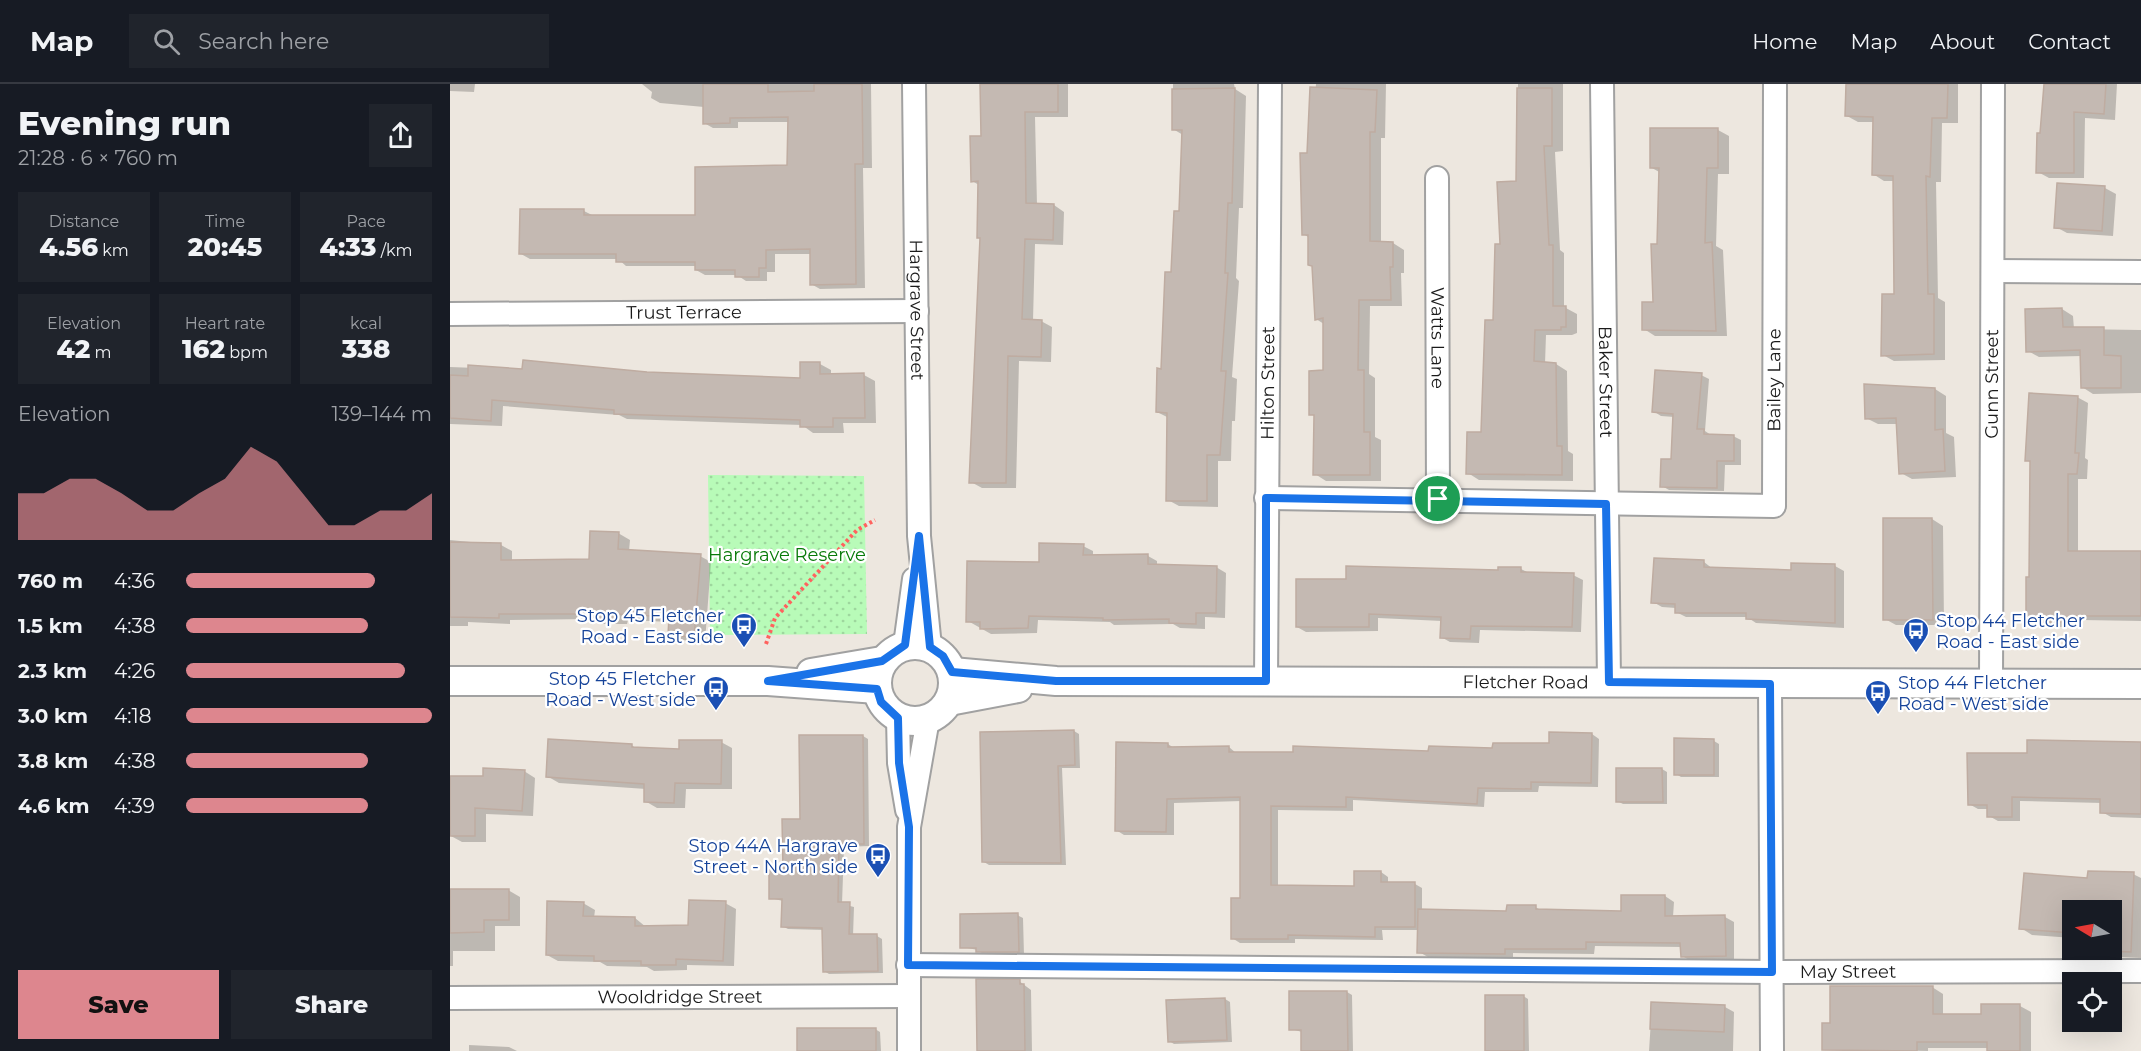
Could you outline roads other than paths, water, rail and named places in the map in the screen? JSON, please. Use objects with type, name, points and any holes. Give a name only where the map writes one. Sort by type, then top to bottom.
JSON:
[{"type":"street","name":"Hargrave Street","points":[[906,651],[919,536],[914,84]]},
{"type":"street","name":"Hilton Street","points":[[1266,681],[1270,84]]},
{"type":"street","name":"Baker Street","points":[[1602,84],[1609,682]]},
{"type":"street","name":"Bailey Lane","points":[[1606,504],[1774,506],[1775,84]]},
{"type":"street","name":"Gunn Street","points":[[1991,684],[1993,84]]},
{"type":"street","name":"Watts Lane","points":[[1437,178],[1438,499]]},
{"type":"street","points":[[1993,271],[2141,272]]},
{"type":"street","name":"Trust Terrace","points":[[450,314],[917,312]]},
{"type":"street","points":[[1266,498],[1438,499],[1606,504]]},
{"type":"street","points":[[906,651],[876,678],[881,702],[898,718],[917,721],[938,710]]},
{"type":"street","points":[[768,681],[906,651],[943,656],[952,672],[953,681],[938,710],[909,827]]},
{"type":"street","name":"Fletcher Road","points":[[952,672],[1056,681],[2141,684]]},
{"type":"street","points":[[450,681],[768,681],[877,689]]},
{"type":"street","name":"Fletcher Road","points":[[938,710],[1056,681]]},
{"type":"street","points":[[1770,684],[1772,1051]]},
{"type":"street","points":[[898,718],[899,763],[909,827],[909,1051]]},
{"type":"street","name":"May Street","points":[[908,965],[1772,972],[2141,971]]},
{"type":"street","name":"Wooldridge Street","points":[[450,998],[908,996]]},
{"type":"place","name":"Stop 45 Fletcher Road - East side","points":[[744,649]]},
{"type":"place","name":"Stop 44 Fletcher Road - East side","points":[[1916,654]]},
{"type":"place","name":"Stop 45 Fletcher Road - West side","points":[[716,712]]},
{"type":"place","name":"Stop 44 Fletcher Road - West side","points":[[1878,716]]},
{"type":"place","name":"Stop 44A Hargrave Street - North side","points":[[878,879]]},
{"type":"park label","name":"Hargrave Reserve","points":[[787,555]]}]
